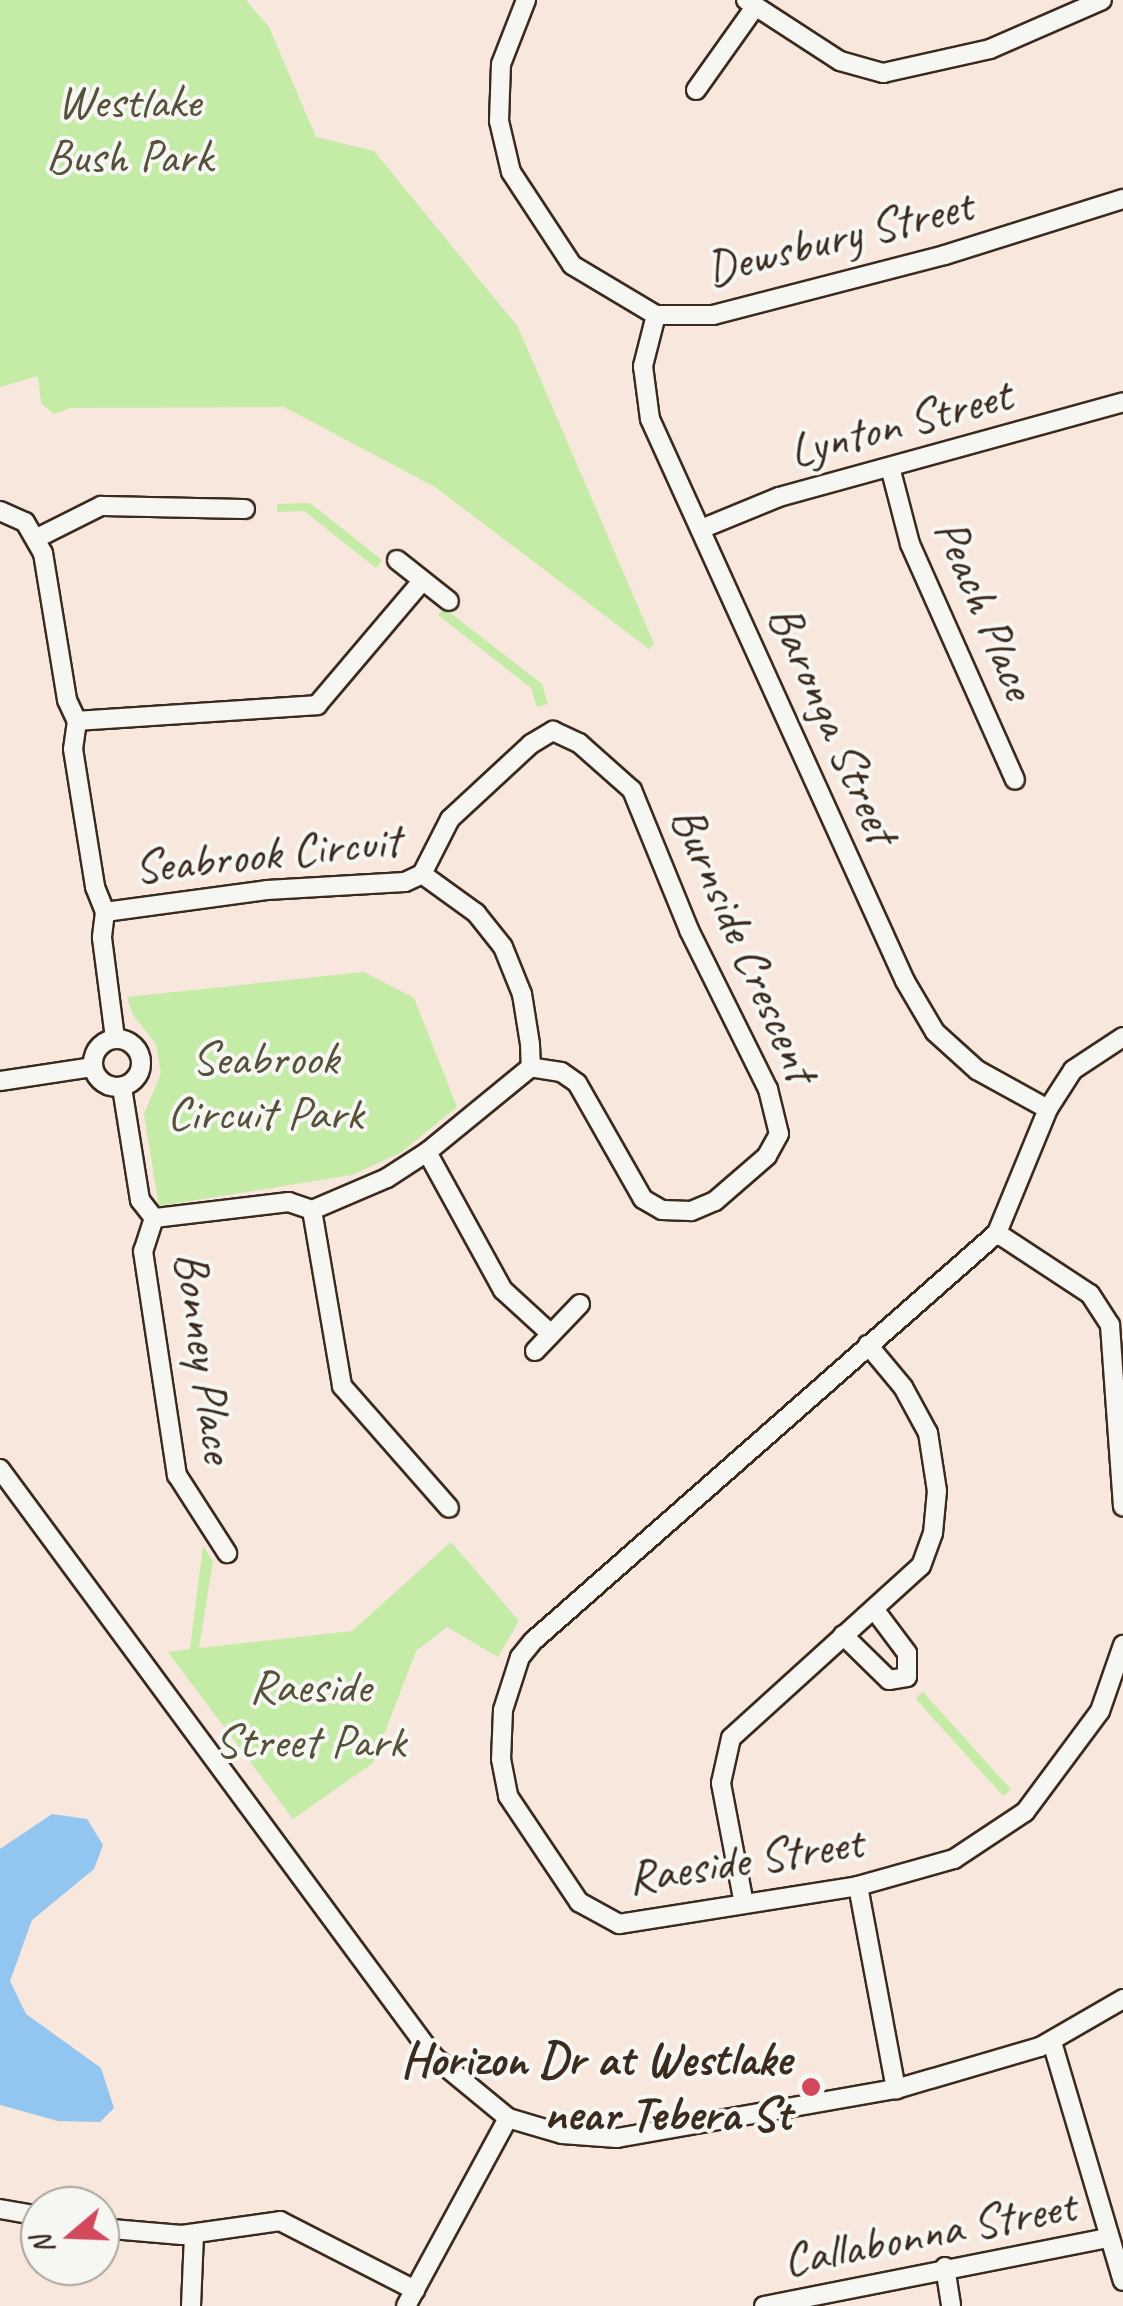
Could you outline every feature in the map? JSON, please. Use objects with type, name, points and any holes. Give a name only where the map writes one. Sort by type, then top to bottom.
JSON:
[{"type":"street","name":"Dewsbury Street","points":[[526,0],[501,64],[500,121],[511,172],[572,265],[656,315],[713,315],[945,255],[1123,199]]},
{"type":"street","points":[[696,90],[750,3],[840,61],[883,73],[990,49],[1102,0]]},
{"type":"street","name":"Baronga Street","points":[[656,315],[643,366],[644,398],[904,980],[935,1032],[977,1070],[1048,1109]]},
{"type":"street","name":"Lynton Street","points":[[700,529],[779,497],[1123,402]]},
{"type":"street","name":"Peach Place","points":[[890,467],[910,544],[1015,780]]},
{"type":"street","points":[[0,511],[25,522],[38,538],[101,506],[245,509]]},
{"type":"street","name":"Seabrook Circuit","points":[[38,538],[77,721],[73,749],[94,887],[105,912],[102,938],[114,1038]]},
{"type":"street","points":[[396,560],[449,601]]},
{"type":"street","points":[[77,721],[317,705],[422,580]]},
{"type":"street","name":"Burnside Crescent","points":[[422,874],[450,819],[531,744],[553,731],[580,743],[632,790],[689,930],[768,1089],[778,1134],[768,1156],[714,1202],[692,1211],[662,1210],[643,1199],[577,1083],[562,1072],[530,1067]]},
{"type":"street","name":"Seabrook Circuit","points":[[105,912],[266,890],[405,882],[422,874],[476,913],[503,947],[522,994],[530,1067]]},
{"type":"street","name":"Raeside Street","points":[[1123,1037],[1073,1070],[1048,1109],[997,1233],[552,1619],[520,1657],[503,1710],[501,1759],[509,1800],[579,1902],[600,1918],[642,1923],[858,1886],[954,1859],[1025,1812],[1100,1711],[1123,1645]]},
{"type":"street","points":[[114,1038],[132,1043],[142,1059],[137,1077],[122,1087],[106,1084],[94,1067],[98,1048],[114,1038]]},
{"type":"street","points":[[0,1081],[94,1067]]},
{"type":"street","points":[[122,1087],[140,1200],[154,1218],[289,1202],[312,1210],[387,1178],[426,1152],[530,1067]]},
{"type":"street","points":[[426,1152],[503,1290],[552,1334]]},
{"type":"street","points":[[312,1210],[342,1386],[449,1508]]},
{"type":"street","name":"Bonney Place","points":[[154,1218],[143,1251],[177,1475],[227,1554]]},
{"type":"street","points":[[997,1233],[1090,1294],[1110,1325],[1123,1507]]},
{"type":"street","points":[[535,1350],[580,1304]]},
{"type":"street","points":[[744,1904],[722,1783],[723,1756],[744,1720],[921,1566],[936,1491],[928,1433],[902,1387],[868,1345]]},
{"type":"street","points":[[0,1469],[434,2057],[508,2118],[562,2134],[617,2138],[896,2089],[992,2066],[1052,2042],[1123,1998]]},
{"type":"street","points":[[843,1635],[890,1680],[907,1677],[907,1653],[874,1609]]},
{"type":"street","points":[[858,1886],[896,2089]]},
{"type":"street","points":[[1052,2042],[1123,2281]]},
{"type":"street","points":[[120,2229],[194,2234],[280,2220],[410,2298],[508,2118]]},
{"type":"street","points":[[191,2306],[194,2234]]},
{"type":"street","name":"Callabonna Street","points":[[764,2306],[945,2267],[1110,2238]]},
{"type":"street","points":[[945,2267],[951,2306]]},
{"type":"green space","name":"Westlake Bush Park","points":[[0,0],[246,0],[269,27],[316,137],[374,151],[518,327],[654,644],[649,649],[435,487],[284,407],[70,408],[54,414],[41,403],[38,376],[0,387]]},
{"type":"green space","points":[[310,503],[382,560],[376,568],[304,511],[277,512],[277,504]]},
{"type":"green space","points":[[444,608],[542,684],[548,704],[537,707],[531,688],[438,615]]},
{"type":"green space","name":"Seabrook Circuit Park","points":[[364,972],[414,998],[457,1107],[400,1153],[352,1175],[159,1206],[144,1114],[161,1073],[156,1044],[133,1015],[127,997]]},
{"type":"green space","name":"Raeside Street Park","points":[[451,1542],[519,1621],[498,1657],[447,1627],[416,1651],[373,1763],[293,1819],[168,1652],[190,1649],[203,1546],[213,1561],[199,1648],[352,1631]]},
{"type":"green space","points":[[923,1692],[1011,1789],[1003,1796],[916,1699]]},
{"type":"water","points":[[52,1814],[87,1819],[103,1845],[94,1869],[32,1920],[10,1981],[26,2014],[101,2068],[114,2108],[100,2122],[58,2121],[0,2105],[0,1849]]},
{"type":"place","name":"Horizon Dr at Westlake near Tebera St","points":[[811,2087]]}]
